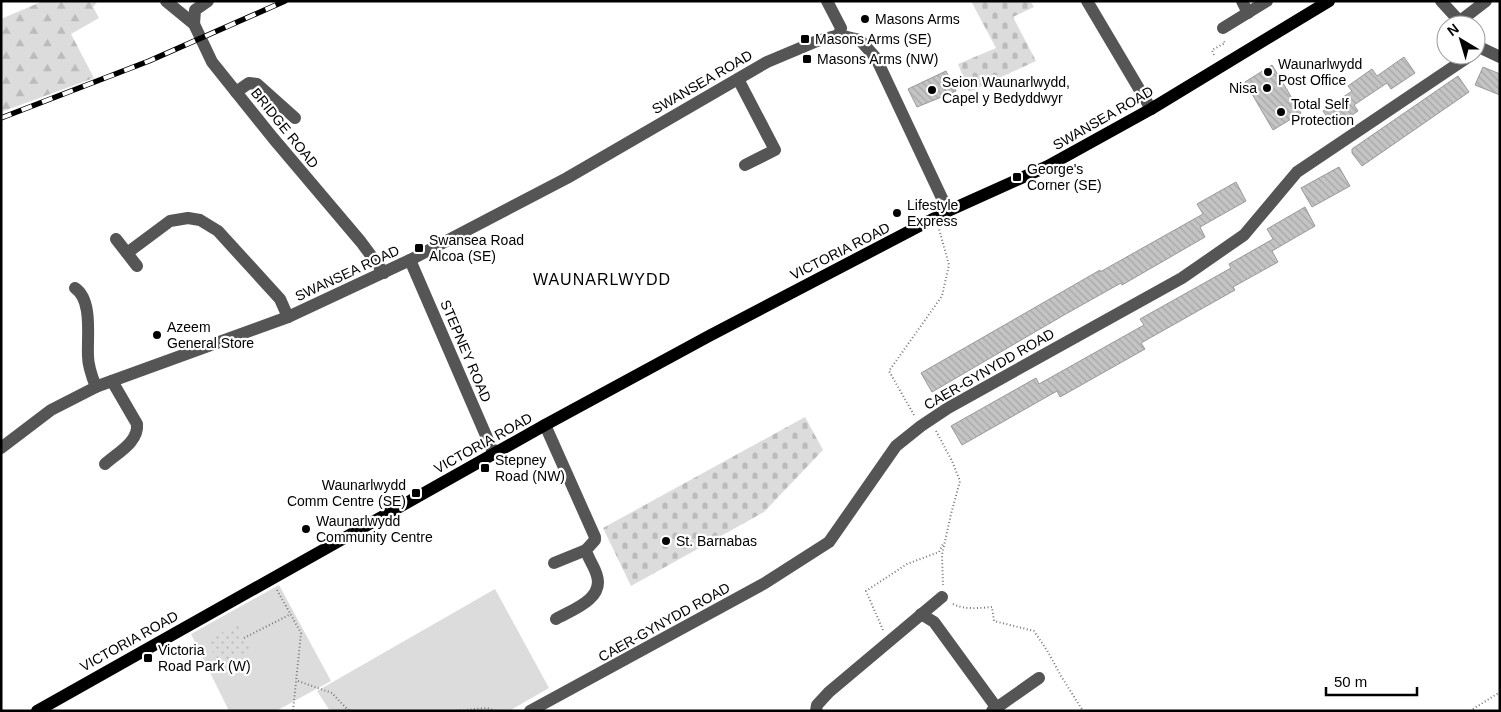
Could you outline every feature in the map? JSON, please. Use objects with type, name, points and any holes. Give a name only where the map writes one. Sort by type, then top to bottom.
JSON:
[{"type":"main road","name":"SWANSEA ROAD","points":[[948,211],[1048,166],[1151,109],[1329,1]]},
{"type":"main road","name":"VICTORIA ROAD","points":[[37,711],[545,425],[708,336],[948,211]]},
{"type":"street","name":"BRIDGE ROAD","points":[[166,1],[194,24],[212,62],[361,242],[384,273]]},
{"type":"street","points":[[194,24],[195,10],[208,1]]},
{"type":"street","points":[[827,1],[841,28],[839,35],[860,40],[876,58],[948,211]]},
{"type":"street","points":[[1087,1],[1151,109]]},
{"type":"street","points":[[1223,28],[1245,7],[1267,1]]},
{"type":"street","points":[[1442,1],[1454,15]]},
{"type":"street","points":[[1470,15],[1486,1]]},
{"type":"street","name":"SWANSEA ROAD","points":[[1,448],[52,410],[96,387],[288,317],[384,273],[567,178],[775,59],[817,41],[839,35]]},
{"type":"street","points":[[1486,52],[1500,57]]},
{"type":"street","name":"CAER-GYNYDD ROAD","points":[[530,711],[758,587],[829,542],[896,446],[925,423],[948,408],[1182,278],[1244,235],[1298,172],[1453,65]]},
{"type":"street","points":[[738,79],[775,150],[745,165]]},
{"type":"street","points":[[236,92],[249,83],[257,84],[294,118]]},
{"type":"street","points":[[127,253],[170,221],[188,218],[200,220],[218,231],[280,299],[288,317]]},
{"type":"street","points":[[116,238],[137,266]]},
{"type":"street","name":"STEPNEY ROAD","points":[[410,260],[494,454]]},
{"type":"street","points":[[76,288],[84,296],[89,343],[88,355],[96,387]]},
{"type":"street","points":[[104,464],[136,438],[138,431],[137,424],[112,381]]},
{"type":"street","points":[[545,425],[595,537],[595,540],[586,550],[554,563]]},
{"type":"street","points":[[556,619],[585,603],[597,589],[597,575],[586,550]]},
{"type":"street","points":[[816,711],[817,705],[829,692],[945,595]]},
{"type":"street","points":[[920,614],[934,622],[994,709],[1039,678]]},
{"type":"path","points":[[1219,67],[1212,50],[1225,43],[1219,30],[1223,28]]},
{"type":"path","points":[[936,218],[949,265],[942,296],[888,371],[952,461],[960,481],[950,514],[942,555],[945,595],[957,607],[992,607],[994,621],[1034,631],[1082,711]]},
{"type":"path","points":[[888,642],[866,591],[907,564],[939,552],[945,540]]},
{"type":"path","points":[[271,578],[301,633],[293,711]]},
{"type":"path","points":[[244,638],[291,614]]},
{"type":"path","points":[[297,681],[332,694],[352,711]]},
{"type":"path","points":[[1470,711],[1500,692]]},
{"type":"path","points":[[453,711],[486,708],[495,711]]},
{"type":"green space","points":[[43,1],[98,1],[93,7],[99,18],[71,34],[94,78],[1,112],[1,19]]},
{"type":"green space","points":[[971,1],[1030,1],[1034,7],[1013,17],[1036,61],[969,92],[958,64],[996,48]]},
{"type":"green space","points":[[805,417],[823,450],[764,512],[631,586],[603,528]]},
{"type":"green space","points":[[279,585],[331,681],[276,711],[229,711],[191,634]]},
{"type":"green space","points":[[495,589],[549,688],[509,711],[330,711],[317,691]]},
{"type":"green space","points":[[238,625],[250,650],[219,665],[207,640]]},
{"type":"building","points":[[1404,57],[1415,73],[1391,89],[1387,83],[1354,105],[1358,111],[1334,127],[1323,111],[1352,91],[1348,86],[1372,69],[1377,76]]},
{"type":"building","points":[[1272,65],[1301,113],[1273,130],[1245,82]]},
{"type":"building","points":[[1483,67],[1500,74],[1500,95],[1475,85]]},
{"type":"building","name":"Seion Waunarlwydd, Capel y Bedyddwyr","points":[[946,71],[956,91],[917,107],[908,89]]},
{"type":"building","points":[[1458,76],[1469,92],[1362,166],[1352,153],[1352,149]]},
{"type":"building","points":[[1339,167],[1350,186],[1312,207],[1301,188]]},
{"type":"building","points":[[1236,182],[1246,201],[1200,227],[1205,237],[1122,285],[1121,283],[1064,315],[932,392],[921,373],[1100,270],[1100,272],[1203,214],[1197,204]]},
{"type":"building","points":[[1305,207],[1315,226],[1272,251],[1278,262],[1233,287],[1235,290],[1141,343],[1145,349],[1060,397],[1057,391],[962,445],[951,426],[1036,378],[1039,384],[1144,325],[1140,319],[1231,268],[1229,264],[1273,239],[1267,229]]},
{"type":"railway","points":[[1,118],[149,61],[285,1]]},
{"type":"place","name":"Masons Arms","points":[[865,19]]},
{"type":"place","name":"Masons Arms (SE)","points":[[805,39]]},
{"type":"place","name":"Masons Arms (NW)","points":[[807,59]]},
{"type":"place","name":"Waunarlwydd Post Office","points":[[1268,72]]},
{"type":"place","name":"Nisa","points":[[1267,88]]},
{"type":"place","name":"Seion Waunarlwydd, Capel y Bedyddwyr","points":[[932,90]]},
{"type":"place","name":"Total Self Protection","points":[[1281,112]]},
{"type":"place","name":"George's Corner (SE)","points":[[1017,177]]},
{"type":"place","name":"Lifestyle Express","points":[[897,213]]},
{"type":"place","name":"Swansea Road Alcoa (SE)","points":[[419,248]]},
{"type":"place","name":"Azeem General Store","points":[[157,335]]},
{"type":"place","name":"Stepney Road (NW)","points":[[485,468]]},
{"type":"place","name":"Waunarlwydd Comm Centre (SE)","points":[[416,493]]},
{"type":"place","name":"Waunarlwydd Community Centre","points":[[306,529]]},
{"type":"place","name":"St. Barnabas","points":[[666,541]]},
{"type":"place","name":"Victoria Road Park (W)","points":[[148,658]]},
{"type":"district","name":"WAUNARLWYDD","points":[[602,279]]}]
